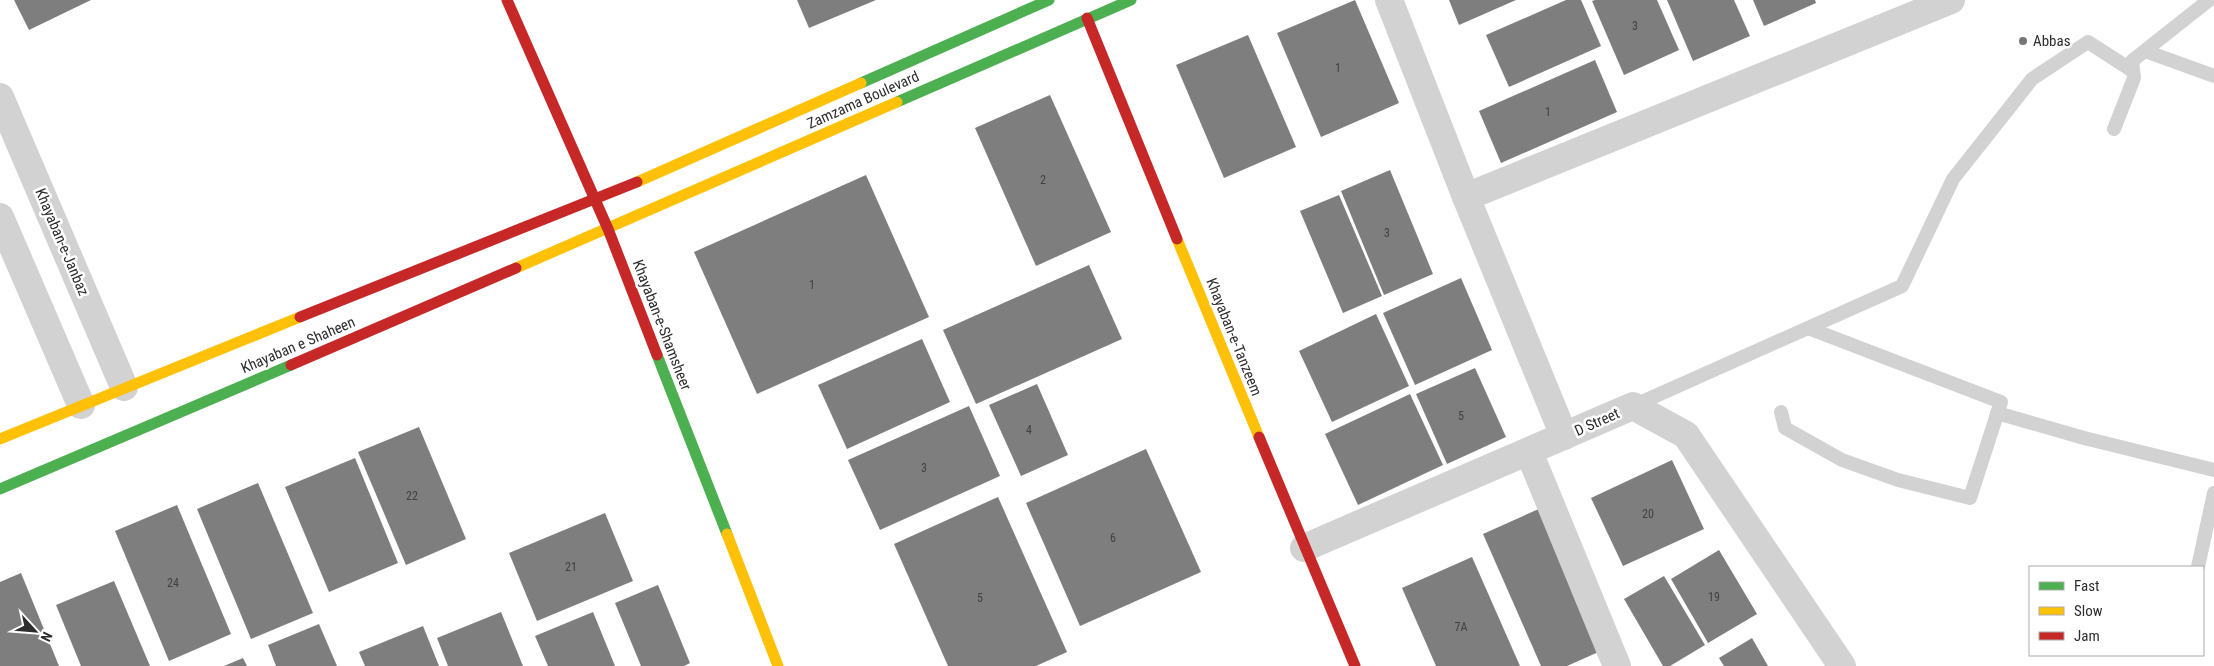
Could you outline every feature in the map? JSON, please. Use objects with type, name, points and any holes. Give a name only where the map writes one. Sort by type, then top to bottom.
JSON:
[{"type":"main road","name":"Khayaban-e-Shamsheer","points":[[507,0],[594,201],[608,229],[778,666]]},
{"type":"main road","name":"Zamzama Boulevard","points":[[594,201],[1049,0]]},
{"type":"main road","name":"Zamzama Boulevard","points":[[608,229],[1131,0]]},
{"type":"main road","name":"Khayaban-e-Tanzeem","points":[[1087,18],[1304,548],[1355,666]]},
{"type":"main road","name":"Khayaban e Shaheen","points":[[0,439],[124,387],[594,201]]},
{"type":"main road","name":"Khayaban e Shaheen","points":[[0,489],[608,229]]},
{"type":"street","points":[[1389,0],[1466,197],[1564,436]]},
{"type":"street","points":[[1466,197],[1951,0]]},
{"type":"street","name":"Khayaban-e-Janbaz","points":[[0,97],[124,387]]},
{"type":"street","points":[[0,217],[81,405]]},
{"type":"street","name":"D Street","points":[[1304,548],[1633,406],[1686,435],[1842,666]]},
{"type":"street","points":[[1529,452],[1617,666]]},
{"type":"lane","points":[[2114,129],[2134,78],[2132,61],[2208,0]]},
{"type":"lane","points":[[1633,406],[1902,286],[1953,179],[2032,79],[2088,42],[2133,71]]},
{"type":"lane","points":[[2144,51],[2214,76]]},
{"type":"lane","points":[[1780,412],[1786,428],[1842,460],[1898,480],[1970,498],[2001,402],[1808,328]]},
{"type":"lane","points":[[1997,413],[2084,438],[2214,470]]},
{"type":"lane","points":[[2198,566],[2214,492]]},
{"type":"building","points":[[14,0],[91,0],[29,30]]},
{"type":"building","points":[[797,0],[876,0],[809,28]]},
{"type":"building","points":[[1355,0],[1399,103],[1321,137],[1277,33]]},
{"type":"building","points":[[1449,0],[1516,0],[1459,25]]},
{"type":"building","points":[[1566,0],[1581,0],[1601,46],[1509,87],[1486,35]]},
{"type":"building","points":[[1657,0],[1679,50],[1624,75],[1592,1]]},
{"type":"building","points":[[1667,0],[1734,0],[1750,36],[1693,61]]},
{"type":"building","points":[[1753,0],[1815,0],[1816,3],[1764,26]]},
{"type":"building","points":[[1248,35],[1296,147],[1224,178],[1176,65]]},
{"type":"building","points":[[1595,60],[1617,112],[1501,163],[1479,111]]},
{"type":"building","points":[[1050,95],[1111,232],[1036,266],[975,128]]},
{"type":"building","points":[[1390,170],[1433,274],[1384,295],[1341,191]]},
{"type":"building","points":[[866,175],[929,317],[757,394],[694,252]]},
{"type":"building","points":[[1339,195],[1382,296],[1343,313],[1300,211]]},
{"type":"building","points":[[1089,265],[1122,339],[976,404],[943,330]]},
{"type":"building","points":[[1461,278],[1492,350],[1415,385],[1383,313]]},
{"type":"building","points":[[1376,314],[1409,386],[1332,422],[1299,351]]},
{"type":"building","points":[[922,339],[950,402],[847,449],[818,385]]},
{"type":"building","points":[[1475,368],[1506,437],[1447,464],[1416,394]]},
{"type":"building","points":[[1037,384],[1068,455],[1021,476],[989,405]]},
{"type":"building","points":[[1410,394],[1443,465],[1358,505],[1325,434]]},
{"type":"building","points":[[969,406],[1000,476],[880,530],[848,460]]},
{"type":"building","points":[[419,427],[466,539],[406,565],[358,452]]},
{"type":"building","points":[[1146,449],[1201,572],[1080,626],[1026,503]]},
{"type":"building","points":[[355,458],[398,563],[329,592],[285,487]]},
{"type":"building","points":[[1672,460],[1704,529],[1623,566],[1591,498]]},
{"type":"building","points":[[258,483],[313,613],[251,639],[197,509]]},
{"type":"building","points":[[998,497],[1067,652],[1036,666],[948,666],[894,544]]},
{"type":"building","points":[[177,505],[231,634],[169,661],[115,531]]},
{"type":"building","points":[[1541,508],[1603,650],[1567,666],[1541,666],[1483,534]]},
{"type":"building","points":[[605,513],[633,581],[537,621],[509,553]]},
{"type":"building","points":[[1719,550],[1757,614],[1708,643],[1671,579]]},
{"type":"building","points":[[1472,557],[1520,666],[1436,666],[1402,588]]},
{"type":"building","points":[[21,573],[59,666],[0,666],[0,582]]},
{"type":"building","points":[[1664,576],[1705,645],[1670,666],[1663,666],[1624,599]]},
{"type":"building","points":[[114,581],[150,666],[81,666],[56,605]]},
{"type":"building","points":[[658,585],[690,663],[684,666],[641,666],[615,603]]},
{"type":"building","points":[[501,612],[523,666],[448,666],[437,638]]},
{"type":"building","points":[[593,612],[615,666],[548,666],[535,636]]},
{"type":"building","points":[[319,624],[337,666],[276,666],[268,645]]},
{"type":"building","points":[[423,626],[439,666],[365,666],[359,652]]},
{"type":"building","points":[[1752,638],[1768,666],[1724,666],[1719,658]]},
{"type":"building","points":[[243,658],[247,666],[224,666]]},
{"type":"traffic: fast","points":[[861,83],[1049,0]]},
{"type":"traffic: fast","points":[[897,102],[1131,0]]},
{"type":"traffic: fast","points":[[657,355],[727,534]]},
{"type":"traffic: fast","points":[[0,489],[291,365]]},
{"type":"traffic: slow","points":[[637,182],[861,83]]},
{"type":"traffic: slow","points":[[516,268],[897,102]]},
{"type":"traffic: slow","points":[[1177,239],[1259,437]]},
{"type":"traffic: slow","points":[[0,439],[300,317]]},
{"type":"traffic: slow","points":[[727,534],[778,666]]},
{"type":"traffic: jam","points":[[507,0],[608,229],[657,355]]},
{"type":"traffic: jam","points":[[1087,18],[1177,239]]},
{"type":"traffic: jam","points":[[300,317],[637,182]]},
{"type":"traffic: jam","points":[[291,365],[516,268]]},
{"type":"traffic: jam","points":[[1259,437],[1355,666]]},
{"type":"place","name":"Abbas","points":[[2023,41]]}]
